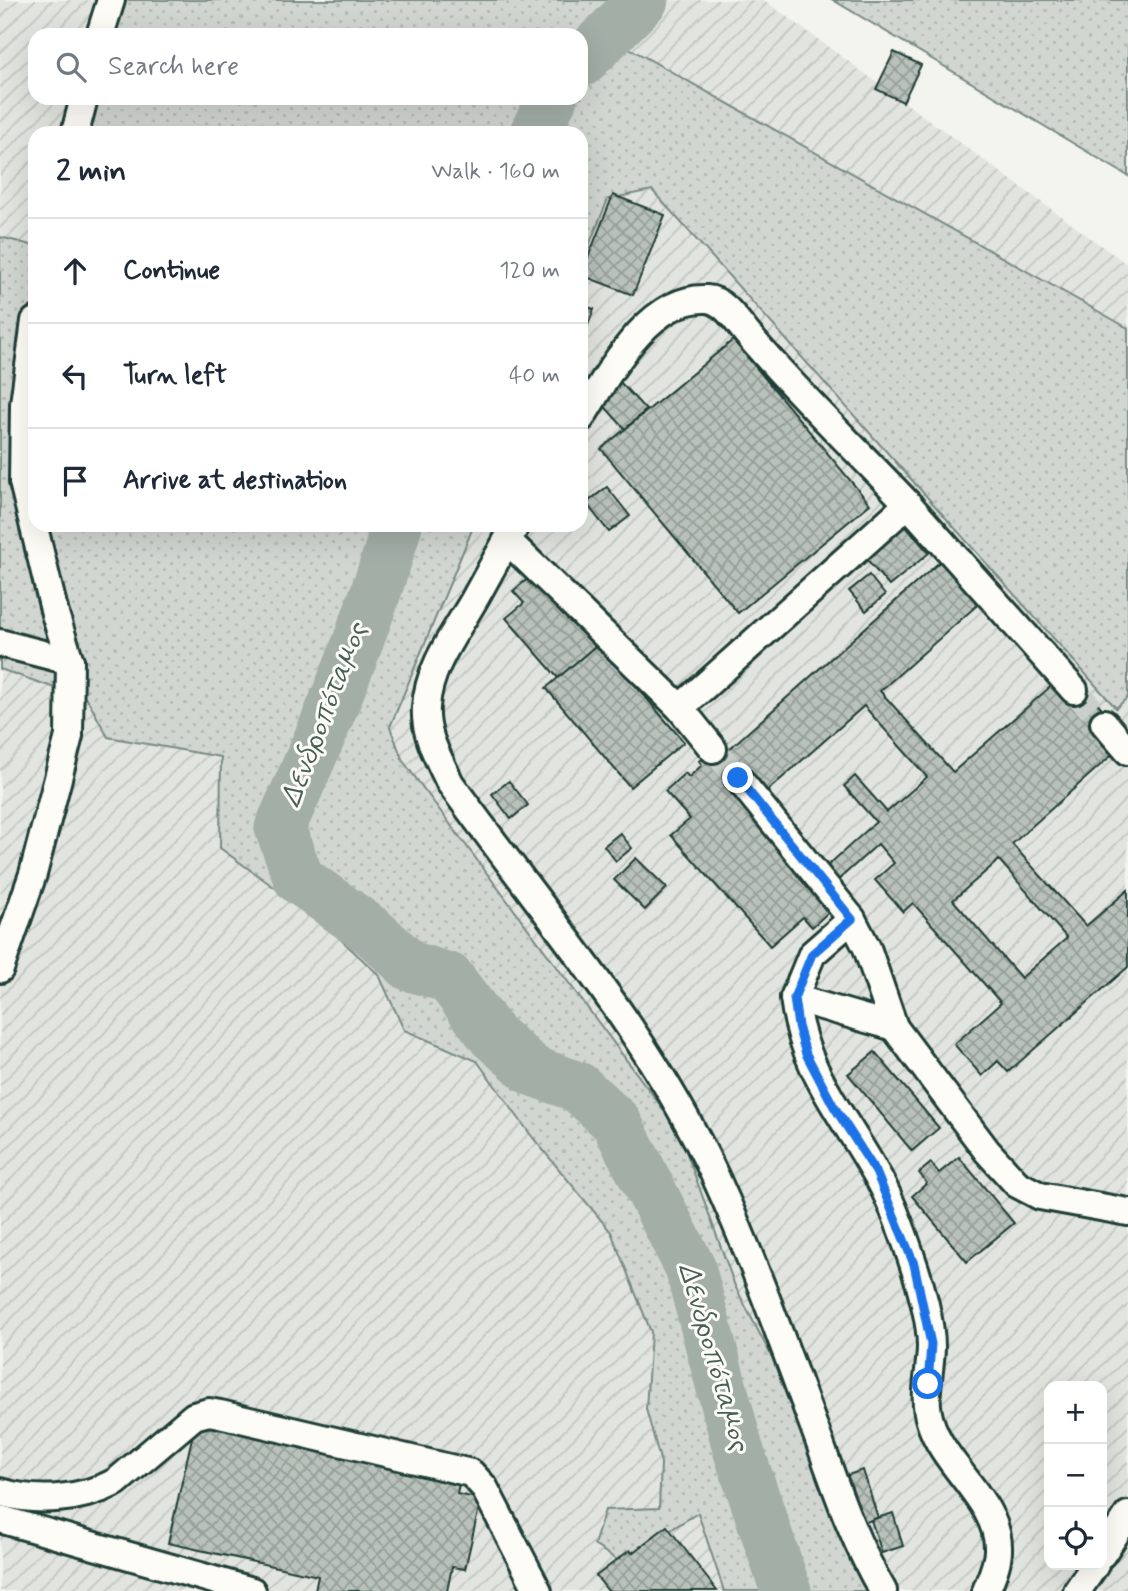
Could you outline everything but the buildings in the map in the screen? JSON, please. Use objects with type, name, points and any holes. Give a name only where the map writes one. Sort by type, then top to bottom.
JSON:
[{"type":"street","points":[[102,28],[111,0]]},
{"type":"street","points":[[77,126],[82,105]]},
{"type":"street","points":[[588,407],[618,358],[664,311],[682,302],[712,299],[724,307],[757,346],[908,504],[1074,690]]},
{"type":"street","points":[[28,374],[24,404],[23,482],[28,503]]},
{"type":"street","points":[[680,708],[908,504]]},
{"type":"street","points":[[0,969],[33,874],[69,736],[71,661],[55,614],[35,532]]},
{"type":"street","points":[[713,749],[680,708],[511,533],[438,661],[429,686],[426,708],[427,726],[433,748],[450,783],[637,1039],[667,1083],[690,1124],[747,1252],[848,1521],[883,1591]]},
{"type":"street","points":[[0,643],[71,661]]},
{"type":"street","points":[[1104,723],[1128,751]]},
{"type":"street","points":[[738,778],[852,919],[867,948],[894,1027],[986,1151],[1017,1184],[1040,1196],[1126,1209]]},
{"type":"street","points":[[852,919],[812,954],[794,998],[798,1026],[806,1054],[833,1105],[876,1172],[914,1264],[931,1344],[929,1419],[946,1455],[995,1525],[998,1551],[986,1591]]},
{"type":"street","points":[[794,998],[894,1027]]},
{"type":"street","points":[[0,1492],[32,1498],[51,1498],[101,1489],[116,1482],[194,1416],[209,1412],[220,1414],[471,1473],[484,1487],[538,1591]]},
{"type":"street","points":[[1107,1546],[1128,1515]]},
{"type":"street","points":[[0,1519],[252,1591]]},
{"type":"street","points":[[1077,1591],[1091,1570]]},
{"type":"shaded area","points":[[0,0],[764,0],[1128,265],[1128,1591],[0,1591]]},
{"type":"shaded area","points":[[111,0],[662,0],[629,48],[1128,328],[1128,697],[1116,708],[652,190],[608,199],[588,248],[588,126],[77,126],[82,105],[588,105],[588,28],[102,28]]},
{"type":"shaded area","points":[[833,0],[1128,0],[1128,176]]},
{"type":"shaded area","points":[[0,237],[28,244],[28,532],[471,532],[390,727],[403,761],[678,1129],[735,1286],[806,1423],[873,1591],[724,1591],[698,1513],[619,1561],[594,1545],[605,1510],[659,1508],[661,1463],[646,1409],[651,1332],[611,1232],[533,1138],[477,1061],[404,1030],[379,975],[322,922],[220,848],[221,757],[108,737],[87,699],[0,669]]},
{"type":"waterway","name":"Δενδροπόταμος","points":[[588,55],[643,0]]},
{"type":"waterway","name":"Δενδροπόταμος","points":[[538,126],[549,105]]},
{"type":"waterway","name":"Δενδροπόταμος","points":[[395,532],[344,679],[280,828],[299,879],[373,932],[410,966],[449,978],[493,1036],[533,1071],[578,1087],[616,1122],[690,1267],[738,1449],[786,1591]]},
{"type":"tunnel","points":[[1074,690],[1104,723]]},
{"type":"tunnel","points":[[713,749],[738,778]]},
{"type":"route","points":[[738,778],[852,919],[812,954],[794,998],[798,1026],[806,1054],[833,1105],[876,1172],[914,1264],[931,1344],[928,1384]]}]
